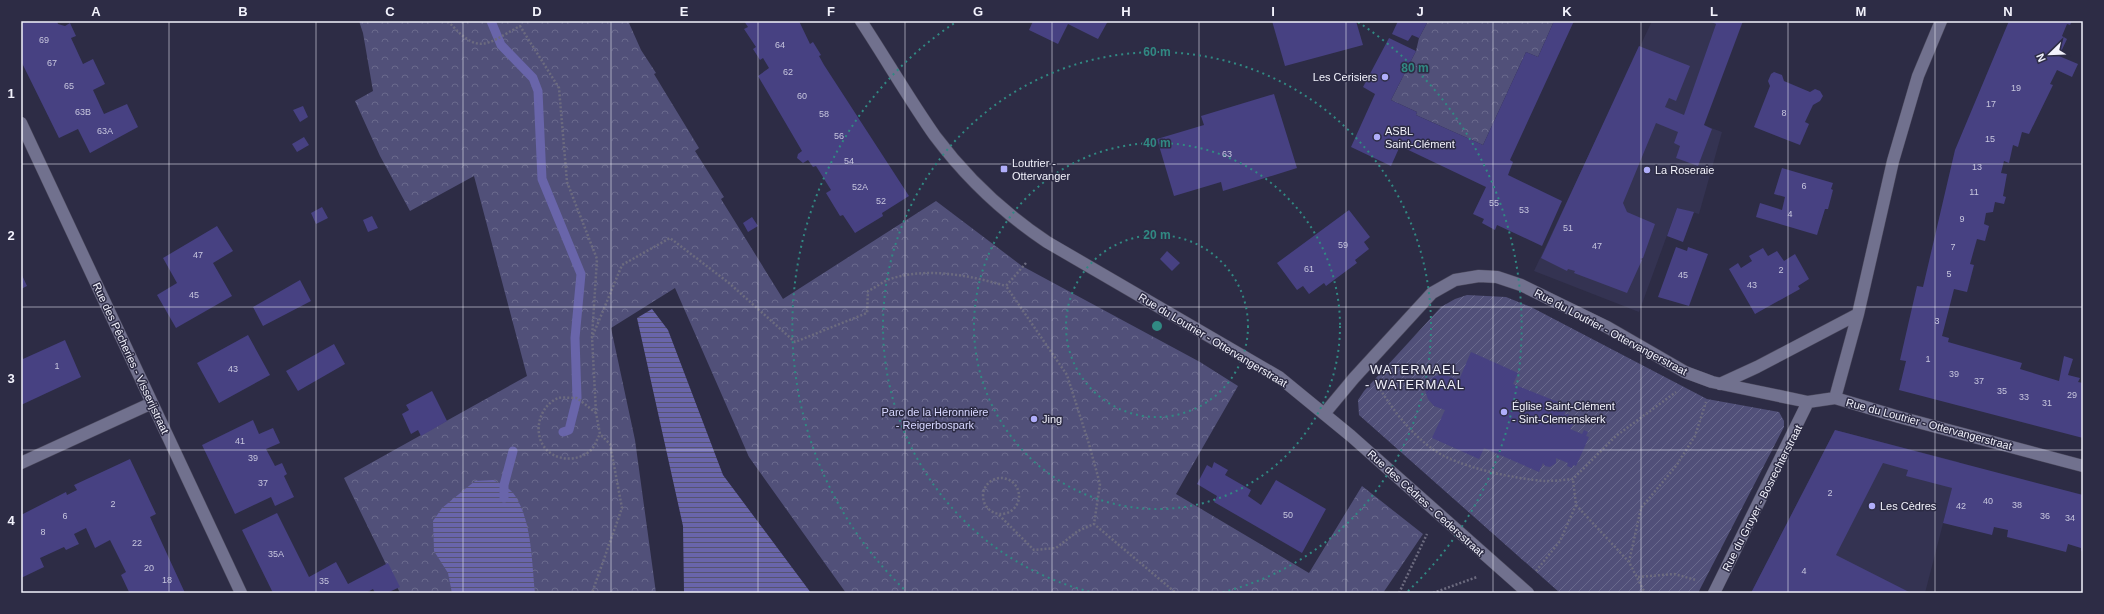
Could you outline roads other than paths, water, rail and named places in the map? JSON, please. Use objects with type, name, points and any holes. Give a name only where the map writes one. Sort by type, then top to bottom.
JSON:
[{"type":"street","name":"Rue du Loutrier - Ottervangerstraat","points":[[862,21],[935,136],[963,169],[1011,216],[1047,242],[1279,377],[1324,414],[1359,373],[1432,294],[1455,280],[1479,276],[1497,277],[1521,285],[1607,327],[1685,372],[1720,384],[1808,402],[1835,398],[1899,417],[2083,466]]},
{"type":"street","points":[[1835,398],[1858,314],[1894,161],[1918,76],[1941,21]]},
{"type":"street","name":"Rue des Pêcheries - Visserijstraat","points":[[21,123],[241,593]]},
{"type":"street","points":[[1720,384],[1757,367],[1858,314]]},
{"type":"street","points":[[21,463],[152,402]]},
{"type":"street","name":"Rue du Gruyer - Bosrechterstraat","points":[[1714,593],[1808,402]]},
{"type":"street","name":"Rue des Cèdres - Cedersstraat","points":[[1324,414],[1528,593]]},
{"type":"waterway","points":[[491,21],[501,45],[533,78],[538,91],[542,179],[581,274],[575,338],[577,398],[569,430],[563,432]]},
{"type":"waterway","points":[[504,498],[504,485],[513,451]]},
{"type":"place","name":"Les Cerisiers","points":[[1385,77]]},
{"type":"place","name":"ASBL Saint-Clément","points":[[1377,137]]},
{"type":"place","name":"Loutrier - Ottervanger","points":[[1004,169]]},
{"type":"place","name":"La Roseraie","points":[[1647,170]]},
{"type":"place","name":"Église Saint-Clément - Sint-Clemenskerk","points":[[1504,412]]},
{"type":"place","name":"Jing","points":[[1034,419]]},
{"type":"place","name":"Les Cèdres","points":[[1872,506]]},
{"type":"district","name":"WATERMAEL - WATERMAAL","points":[[1415,376]]},
{"type":"park label","name":"Parc de la Héronnière - Reigerbospark","points":[[935,418]]}]
